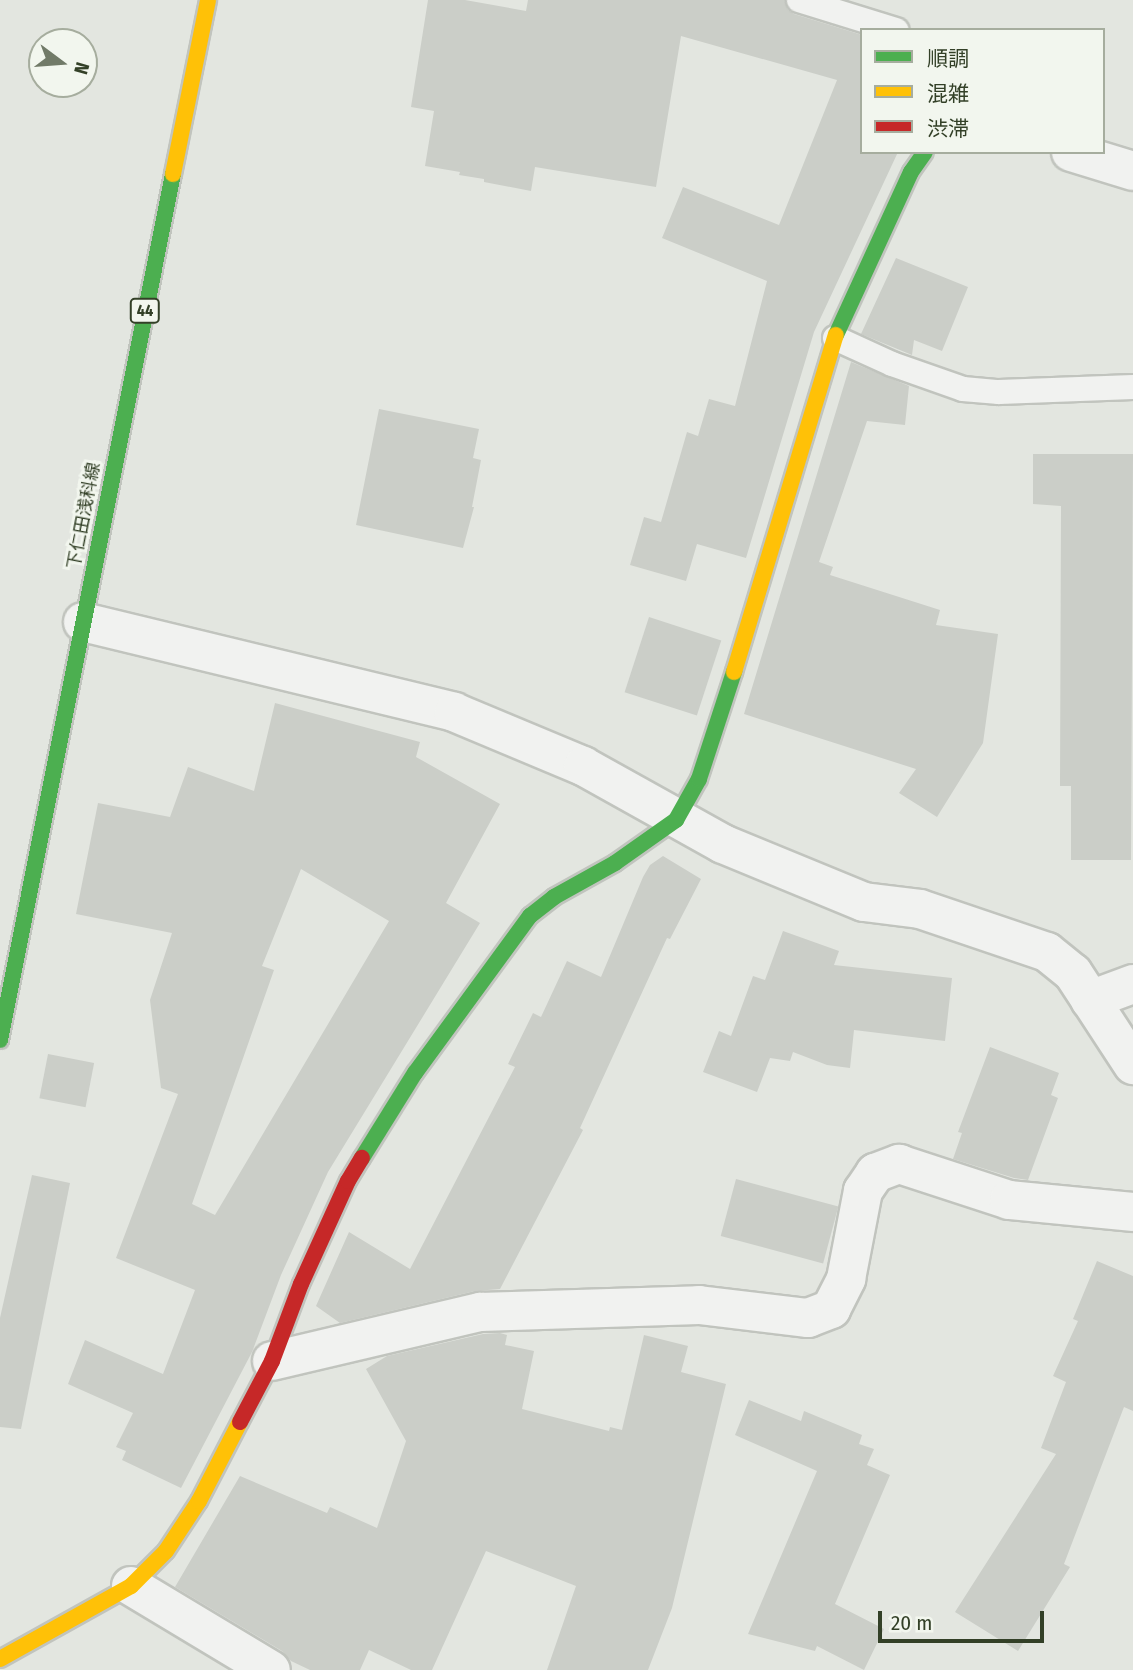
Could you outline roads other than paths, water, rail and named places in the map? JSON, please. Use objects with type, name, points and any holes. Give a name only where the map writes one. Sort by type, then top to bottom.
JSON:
[{"type":"street","name":"下仁田浅科線","points":[[0,1040],[208,0]]},
{"type":"street","points":[[0,1660],[131,1586],[166,1551],[199,1501],[272,1361],[301,1284],[348,1181],[377,1129],[508,943],[530,916],[554,897],[615,863],[676,820],[699,779],[726,700],[835,338],[911,172],[924,154]]},
{"type":"street","points":[[1078,154],[1133,171]]},
{"type":"street","points":[[83,622],[454,712],[583,766],[723,844],[864,902],[920,909],[1047,952],[1073,973],[1133,1065]]},
{"type":"street","points":[[1090,1000],[1133,984]]},
{"type":"street","points":[[272,1361],[480,1312],[699,1305],[808,1318],[831,1309],[846,1279],[863,1191],[875,1173],[899,1164],[1009,1200],[1133,1212]]},
{"type":"street","points":[[131,1586],[271,1670]]},
{"type":"lane","points":[[799,0],[890,28]]},
{"type":"lane","points":[[835,338],[892,364],[963,389],[999,392],[1133,387]]}]
